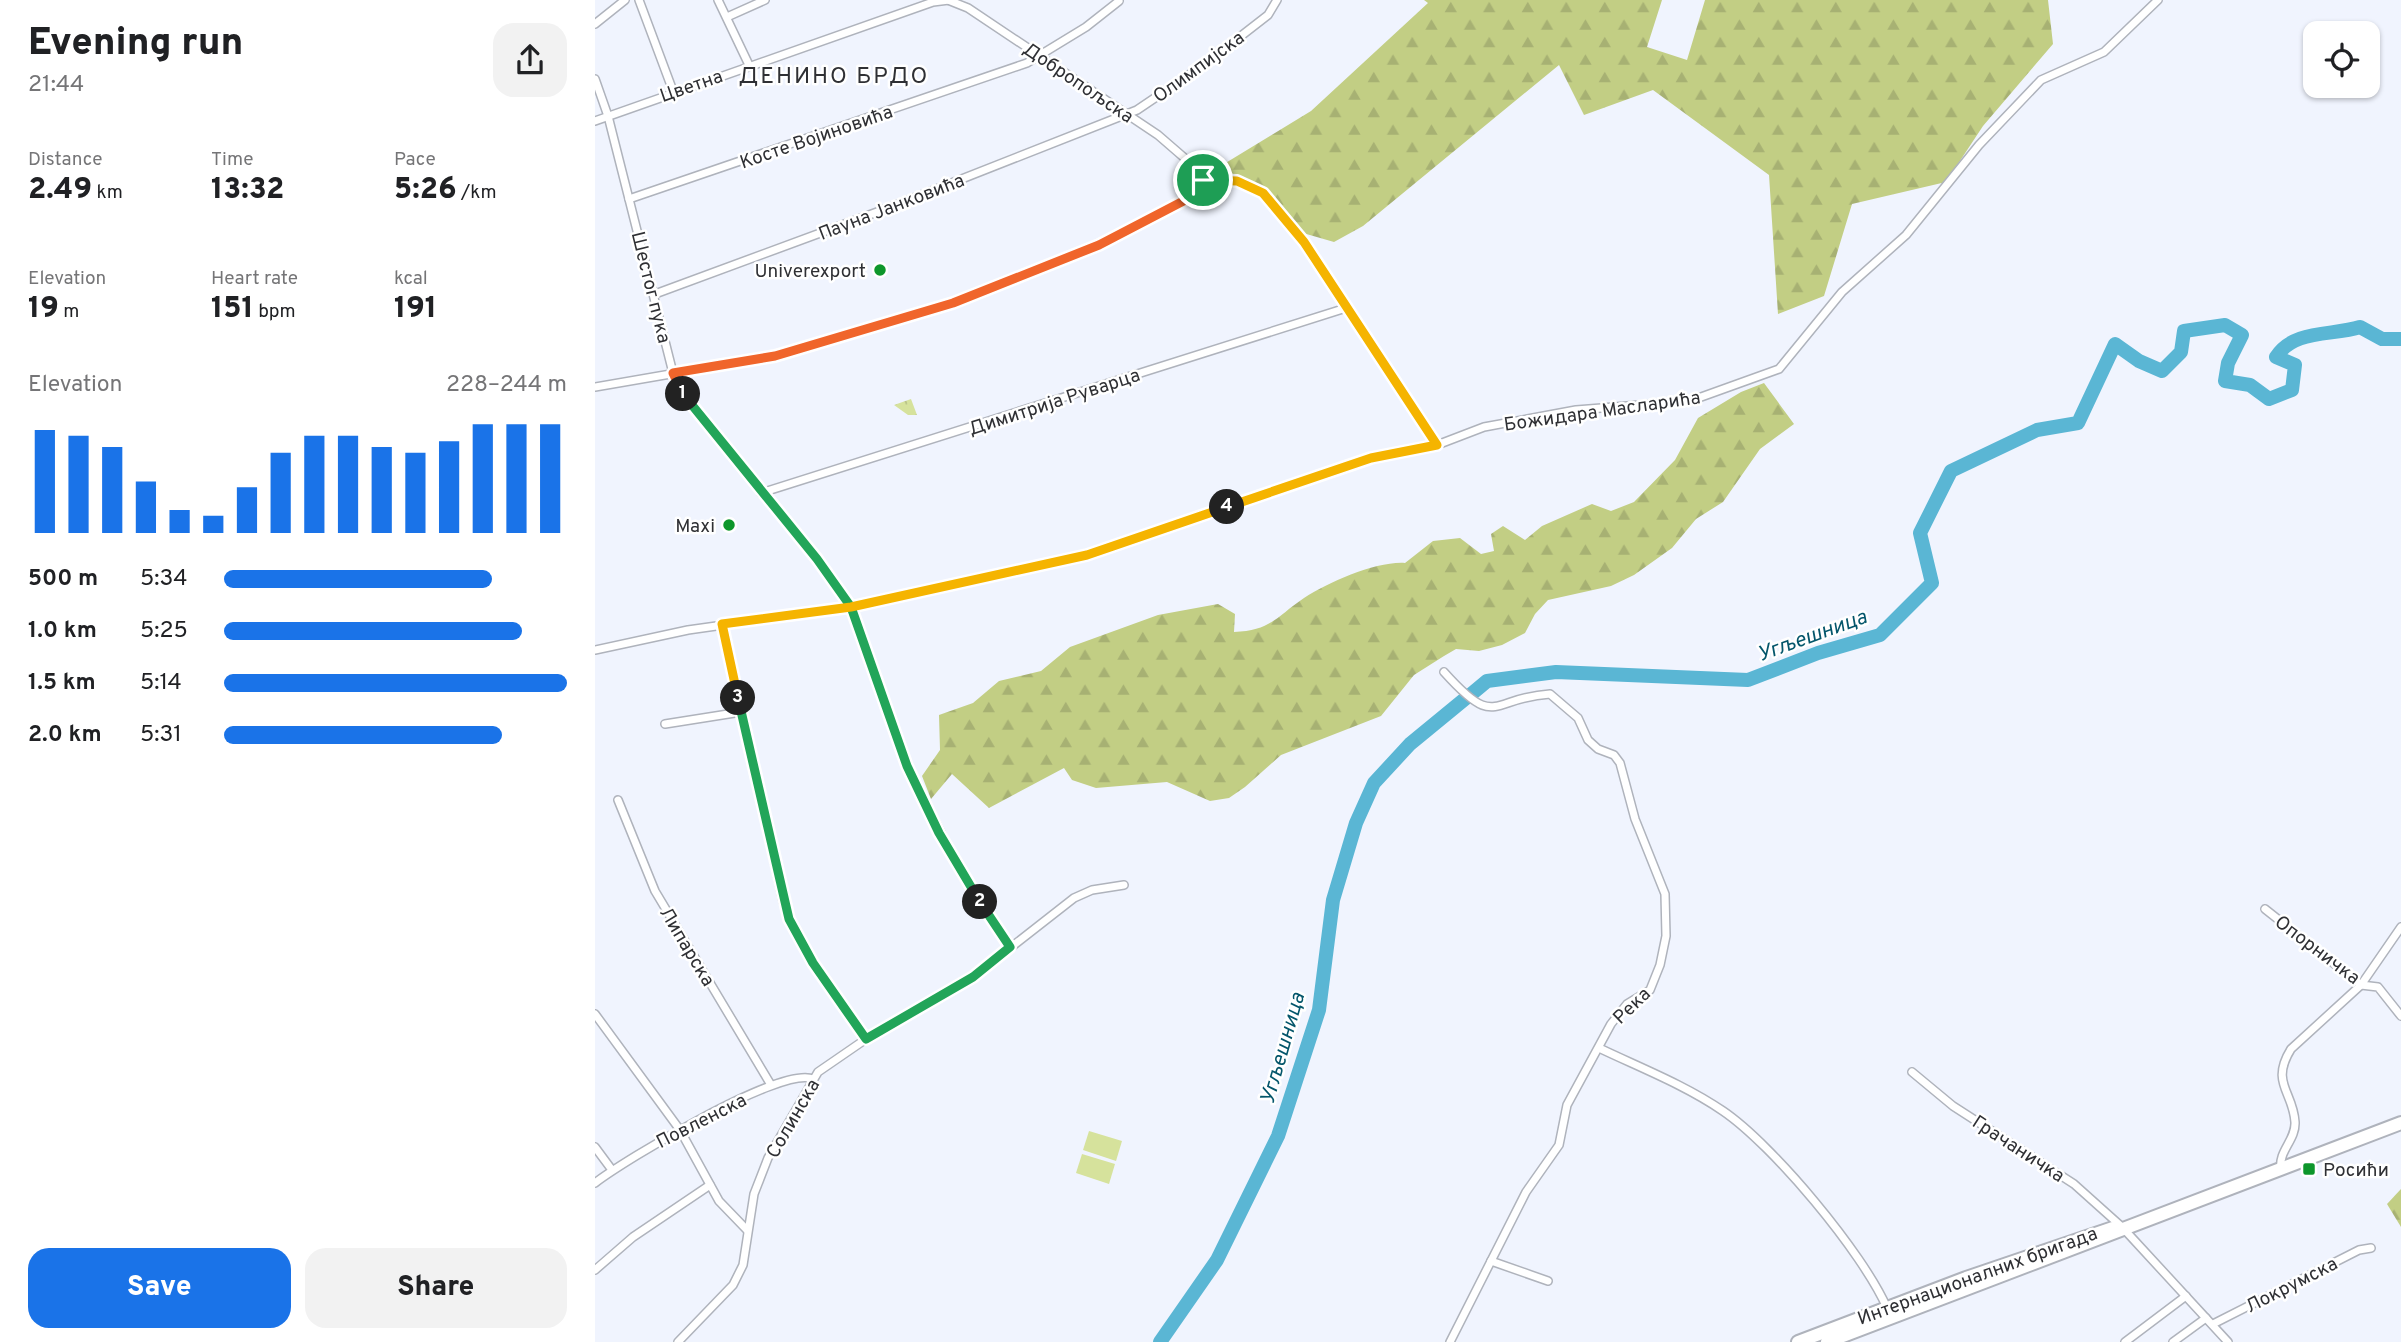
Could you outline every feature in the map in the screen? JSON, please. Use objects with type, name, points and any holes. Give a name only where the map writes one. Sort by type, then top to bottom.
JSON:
[{"type":"main road","name":"Интернационалних бригада","points":[[1827,1342],[2086,1245],[2120,1228],[2281,1169],[2401,1121]]},
{"type":"main road","name":"Интернационалних бригада","points":[[1798,1342],[2108,1227],[2120,1228]]},
{"type":"street","points":[[595,24],[625,0]]},
{"type":"street","points":[[639,0],[673,91]]},
{"type":"street","points":[[719,0],[749,65]]},
{"type":"street","points":[[727,17],[765,0]]},
{"type":"street","name":"Цветна","points":[[595,121],[673,91],[933,2],[949,0]]},
{"type":"street","name":"Добропољска","points":[[949,0],[968,8],[1168,143],[1203,177]]},
{"type":"street","name":"Олимпијска","points":[[1126,114],[1137,110],[1205,64],[1268,15],[1276,0]]},
{"type":"street","name":"Божидара Масларића","points":[[595,650],[722,624],[851,607],[1087,555],[1371,458],[1437,445],[1484,427],[1576,410],[1690,401],[1779,369],[1842,292],[1906,235],[1979,145],[2041,80],[2104,52],[2158,0]]},
{"type":"street","name":"Косте Војиновића","points":[[629,199],[1027,63],[1119,1]]},
{"type":"street","name":"Шестог пука","points":[[595,79],[608,116],[673,373],[685,398],[817,559],[851,607],[907,766],[964,878],[1010,947]]},
{"type":"street","name":"Пауна Јанковића","points":[[655,295],[888,208],[1126,114]]},
{"type":"street","points":[[595,387],[775,356],[953,303],[1099,245],[1193,196],[1203,177],[1237,181],[1263,193],[1304,242],[1437,445]]},
{"type":"street","name":"Димитрија Руварца","points":[[761,493],[1346,308]]},
{"type":"street","points":[[722,624],[789,919],[813,963],[866,1039]]},
{"type":"street","name":"Река","points":[[1444,672],[1472,702],[1484,707],[1498,707],[1533,695],[1550,694],[1578,718],[1587,740],[1614,755],[1620,763],[1635,819],[1665,894],[1666,936],[1660,965],[1650,990],[1619,1012],[1567,1105],[1559,1145],[1526,1192],[1450,1342]]},
{"type":"street","points":[[665,724],[741,712]]},
{"type":"street","name":"Липарска","points":[[618,800],[655,891],[771,1085]]},
{"type":"street","name":"Солинска","points":[[678,1342],[733,1285],[743,1265],[754,1194],[768,1157],[813,1079],[823,1068],[866,1039],[973,977],[1075,898],[1091,890],[1124,885]]},
{"type":"street","name":"Опорничка","points":[[2265,909],[2361,985],[2378,987],[2401,1016]]},
{"type":"street","points":[[2281,1169],[2281,1159],[2293,1136],[2295,1123],[2281,1081],[2283,1062],[2291,1049],[2361,985],[2401,927]]},
{"type":"street","points":[[595,1013],[680,1130],[727,1212],[747,1230]]},
{"type":"street","points":[[1599,1048],[1703,1098],[1727,1113],[1780,1163],[1866,1269],[1887,1308]]},
{"type":"street","name":"Грачаничка","points":[[1912,1072],[1953,1106],[2074,1184],[2120,1228],[2228,1342]]},
{"type":"street","name":"Повленска","points":[[595,1183],[680,1130],[771,1085],[799,1076],[813,1079]]},
{"type":"street","points":[[595,1147],[612,1170]]},
{"type":"street","points":[[595,1270],[633,1237],[710,1185]]},
{"type":"street","name":"Локрумска","points":[[2173,1342],[2209,1321],[2359,1250],[2371,1248]]},
{"type":"street","points":[[1491,1261],[1548,1281]]},
{"type":"street","points":[[2125,1342],[2186,1296]]},
{"type":"green space","points":[[1424,0],[1662,0],[1647,47],[1687,60],[1705,0],[2048,0],[2053,44],[1983,126],[1946,182],[1852,204],[1824,296],[1778,314],[1769,175],[1653,90],[1584,115],[1559,65],[1363,226],[1334,242],[1296,231],[1263,189],[1219,167],[1311,111],[1428,3]]},
{"type":"green space","points":[[1764,383],[1794,424],[1760,449],[1723,502],[1696,519],[1672,548],[1634,575],[1611,586],[1548,600],[1535,614],[1525,633],[1502,645],[1479,651],[1456,649],[1414,675],[1381,716],[1281,755],[1229,798],[1210,801],[1167,782],[1096,788],[1072,780],[1064,768],[989,808],[952,774],[931,799],[922,776],[940,750],[939,715],[973,703],[999,681],[1041,671],[1070,647],[1158,615],[1218,604],[1235,614],[1234,632],[1257,629],[1326,585],[1381,565],[1405,563],[1433,541],[1460,538],[1481,554],[1494,551],[1491,534],[1503,526],[1525,540],[1542,526],[1592,504],[1611,511],[1634,502],[1675,460],[1698,418],[1741,392]]},
{"type":"green space","points":[[911,399],[917,415],[908,415],[894,405]]},
{"type":"green space","points":[[1089,1131],[1122,1141],[1116,1161],[1083,1150]]},
{"type":"green space","points":[[1082,1154],[1115,1164],[1109,1184],[1076,1173]]},
{"type":"green space","points":[[2401,1189],[2401,1227],[2387,1204]]},
{"type":"waterway","name":"Угљешница","points":[[1469,696],[1487,681],[1556,672],[1748,680],[1818,653],[1880,635],[1932,583],[1920,533],[1951,471],[2037,430],[2078,423],[2115,344],[2139,361],[2162,371],[2181,352],[2184,331],[2225,325],[2242,335],[2228,363],[2225,381],[2250,385],[2269,399],[2292,390],[2295,365],[2276,357],[2293,342],[2314,335],[2360,327],[2382,339],[2401,339]]},
{"type":"waterway","name":"Угљешница","points":[[1160,1342],[1217,1260],[1278,1136],[1319,1010],[1333,900],[1356,823],[1374,783],[1410,744],[1466,698]]},
{"type":"place","name":"Univerexport","points":[[880,270]]},
{"type":"place","name":"Maxi","points":[[729,525]]},
{"type":"place","name":"Росићи","points":[[2309,1169]]},
{"type":"district","name":"ДЕНИНО БРДО","points":[[834,75]]},
{"type":"route","points":[[1203,180],[1193,196],[1099,245],[953,303],[775,356],[673,373],[685,398],[817,559],[851,607],[907,766],[964,878],[1010,947],[948,993],[866,1039],[813,963],[789,919],[722,624],[851,607],[1087,555],[1371,458],[1437,445],[1304,242],[1263,193],[1237,181],[1203,180]]}]
